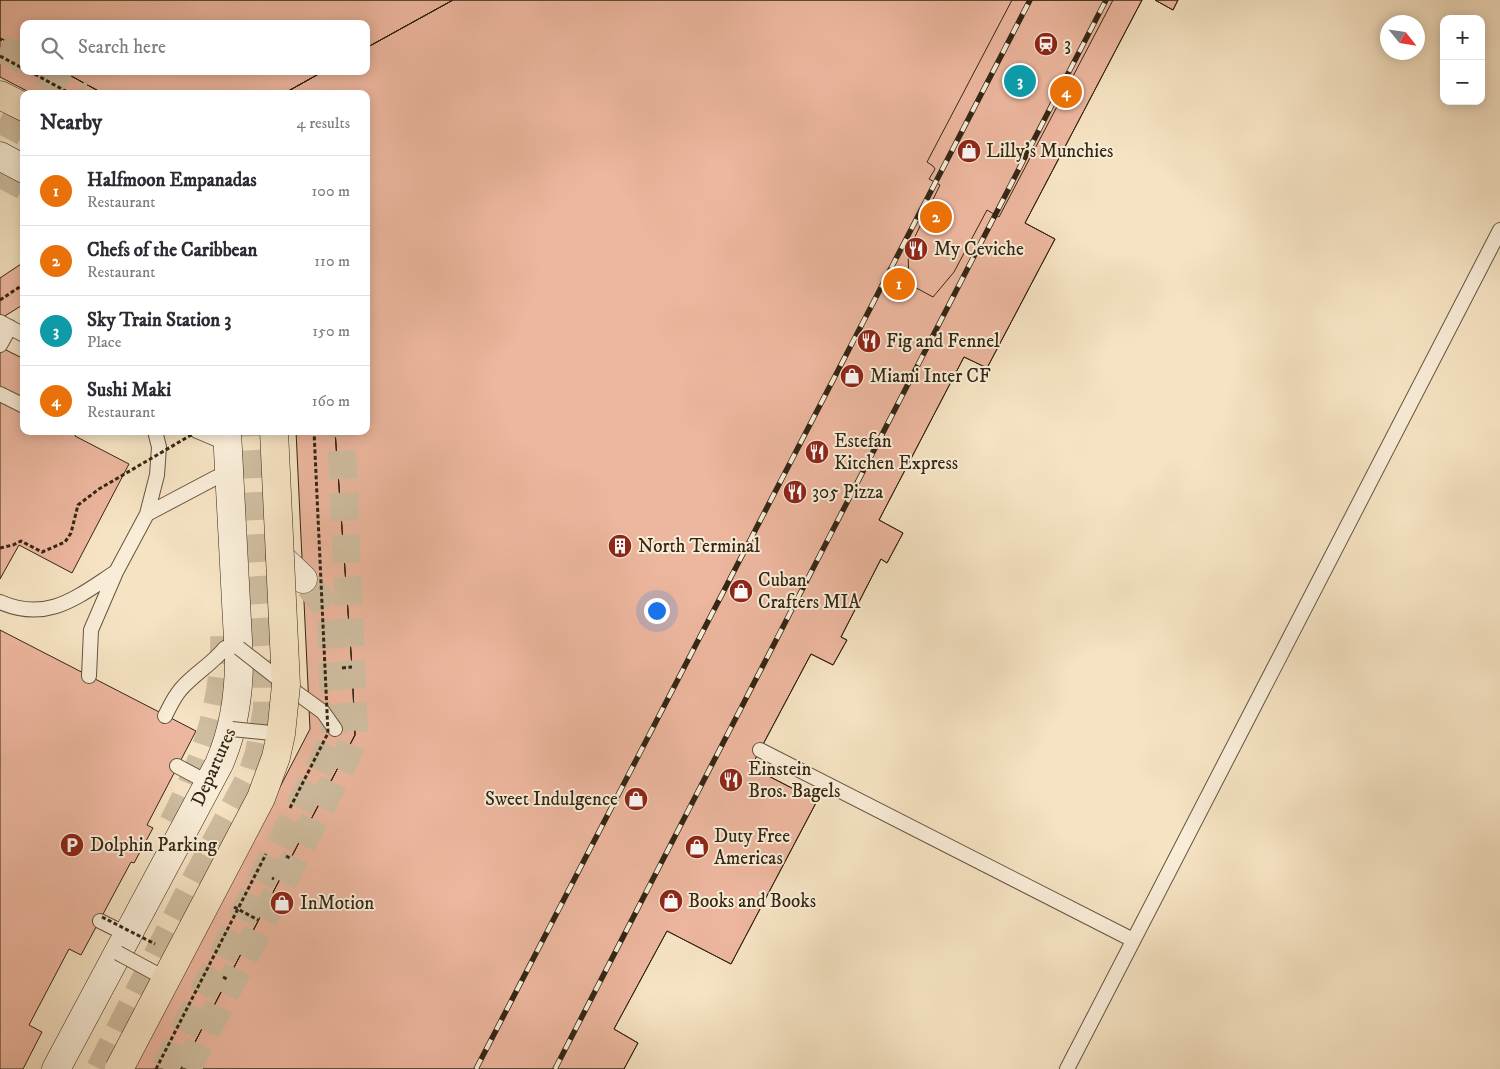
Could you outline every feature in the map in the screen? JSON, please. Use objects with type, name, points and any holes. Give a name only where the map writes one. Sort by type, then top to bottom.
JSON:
[{"type":"main road","points":[[0,95],[20,105]]},
{"type":"main road","points":[[0,156],[20,166]]},
{"type":"main road","name":"Departures","points":[[56,1069],[209,783],[226,747],[232,729],[238,695],[232,648],[222,435]]},
{"type":"main road","points":[[119,1069],[261,798],[282,734],[286,685],[274,435]]},
{"type":"main road","points":[[280,557],[303,580]]},
{"type":"lane","points":[[1067,1069],[1500,230]]},
{"type":"lane","points":[[0,345],[5,325],[20,333]]},
{"type":"lane","points":[[0,394],[20,404]]},
{"type":"lane","points":[[89,676],[90,630],[116,572],[147,514],[157,475],[158,448],[156,435]]},
{"type":"lane","points":[[147,514],[217,477]]},
{"type":"lane","points":[[2,605],[29,610],[52,609],[70,601],[116,572]]},
{"type":"lane","points":[[166,716],[174,699],[183,687],[232,648],[323,712],[335,729]]},
{"type":"lane","points":[[232,729],[282,734]]},
{"type":"lane","points":[[760,750],[1133,940]]},
{"type":"lane","points":[[178,766],[209,783]]},
{"type":"lane","points":[[100,921],[123,944],[166,979]]},
{"type":"path","points":[[0,56],[20,67]]},
{"type":"path","points":[[36,75],[64,90]]},
{"type":"path","points":[[0,300],[20,287]]},
{"type":"path","points":[[0,548],[20,541],[42,552],[65,542],[71,534],[78,505],[99,489],[191,435]]},
{"type":"path","points":[[342,668],[352,667]]},
{"type":"path","points":[[223,977],[228,979]]},
{"type":"building","points":[[0,0],[453,0],[370,46],[370,20],[20,20],[20,48],[0,38]]},
{"type":"building","points":[[0,0],[453,0],[370,46],[370,20],[20,20],[20,48],[0,38]]},
{"type":"building","name":"North Terminal","points":[[453,0],[1142,0],[1025,223],[1055,239],[987,368],[964,357],[879,520],[903,533],[887,563],[881,559],[841,637],[847,640],[833,665],[811,654],[751,767],[817,801],[731,964],[667,931],[614,1029],[638,1043],[624,1069],[181,1069],[355,735],[335,435],[370,435],[370,90],[290,90],[317,75],[370,75],[370,46]]},
{"type":"building","name":"North Terminal","points":[[453,0],[1142,0],[1025,223],[1055,239],[987,368],[964,357],[879,520],[903,533],[887,563],[881,559],[841,637],[847,640],[833,665],[811,654],[751,767],[817,801],[731,964],[667,931],[614,1029],[638,1043],[624,1069],[181,1069],[355,735],[335,435],[370,435],[370,90],[290,90],[317,75],[370,75],[370,46]]},
{"type":"building","points":[[1012,0],[1113,0],[999,217],[987,210],[954,272],[933,297],[909,284],[908,251],[940,185],[929,179],[935,169],[927,162]]},
{"type":"building","points":[[1155,0],[1178,0],[1173,10]]},
{"type":"building","points":[[1155,0],[1178,0],[1173,10]]},
{"type":"building","points":[[0,38],[20,48],[20,75],[69,75],[97,90],[25,90],[0,77]]},
{"type":"building","points":[[69,75],[317,75],[290,90],[97,90]]},
{"type":"building","points":[[69,75],[317,75],[290,90],[97,90]]},
{"type":"building","points":[[20,265],[20,306],[0,319],[0,278]]},
{"type":"building","points":[[0,347],[20,357],[20,435],[75,435],[129,464],[72,573],[19,545],[0,579]]},
{"type":"building","points":[[296,435],[335,435],[355,735],[181,1069],[134,1069],[310,729]]},
{"type":"building","name":"Dolphin Parking","points":[[0,630],[196,731],[147,825],[153,828],[134,863],[131,862],[81,955],[69,949],[29,1025],[42,1032],[23,1069],[0,1069]]},
{"type":"tunnel","points":[[0,48],[20,59]]},
{"type":"tunnel","points":[[49,75],[75,90]]},
{"type":"tunnel","points":[[0,119],[20,130]]},
{"type":"tunnel","points":[[0,173],[20,184]]},
{"type":"tunnel","points":[[100,1069],[193,885],[252,774],[259,753],[267,709],[267,667],[254,435]]},
{"type":"tunnel","points":[[187,1069],[344,762],[353,740],[341,435]]},
{"type":"tunnel","points":[[164,1069],[335,737],[331,620],[323,603],[303,579]]},
{"type":"tunnel","points":[[173,823],[196,774],[212,726],[222,676],[224,623]]},
{"type":"railway","points":[[476,1069],[1030,0]]},
{"type":"railway","points":[[555,1069],[1106,0]]},
{"type":"place","name":"3","points":[[1046,44]]},
{"type":"place","name":"Sky Train Station 3","points":[[1020,81]]},
{"type":"place","name":"Sushi Maki","points":[[1066,92]]},
{"type":"place","name":"Lilly's Munchies","points":[[969,151]]},
{"type":"place","name":"Chefs of the Caribbean","points":[[936,217]]},
{"type":"place","name":"My Ceviche","points":[[916,249]]},
{"type":"place","name":"Halfmoon Empanadas","points":[[899,284]]},
{"type":"place","name":"Fig and Fennel","points":[[869,341]]},
{"type":"place","name":"Miami Inter CF","points":[[852,376]]},
{"type":"place","name":"Estefan Kitchen Express","points":[[817,452]]},
{"type":"place","name":"305 Pizza","points":[[795,492]]},
{"type":"place","name":"North Terminal","points":[[620,546]]},
{"type":"place","name":"Cuban Crafters MIA","points":[[741,591]]},
{"type":"place","name":"Einstein Bros. Bagels","points":[[731,780]]},
{"type":"place","name":"Sweet Indulgence","points":[[636,799]]},
{"type":"place","name":"Dolphin Parking","points":[[72,845]]},
{"type":"place","name":"Duty Free Americas","points":[[697,847]]},
{"type":"place","name":"Books and Books","points":[[671,901]]},
{"type":"place","name":"InMotion","points":[[282,903]]}]
